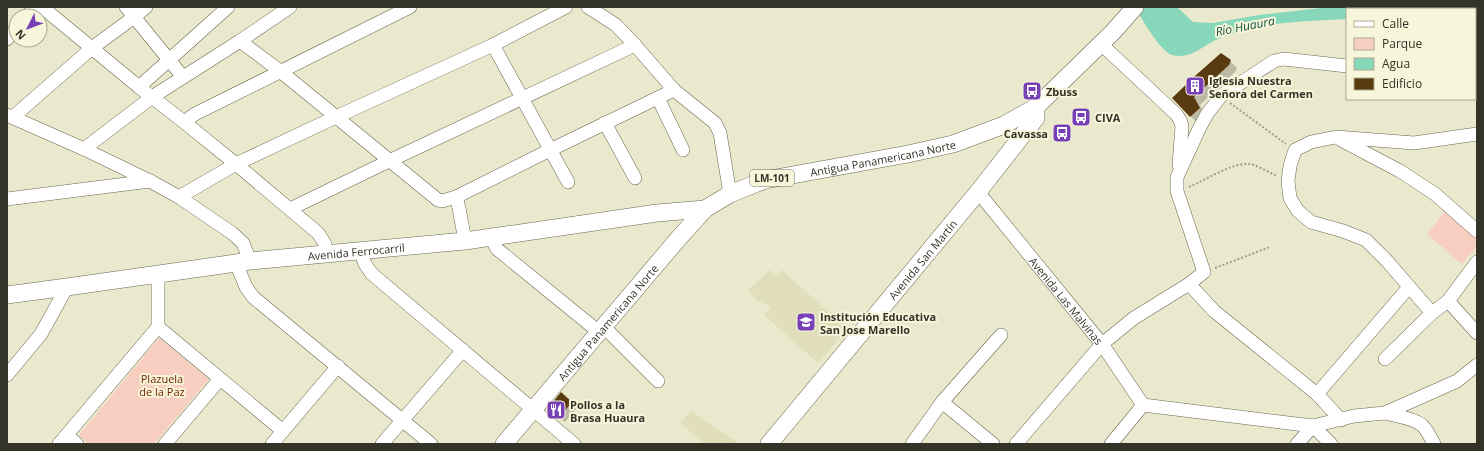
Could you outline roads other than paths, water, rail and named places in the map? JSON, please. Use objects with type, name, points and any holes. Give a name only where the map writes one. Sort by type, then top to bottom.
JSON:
[{"type":"main road","name":"Antigua Panamericana Norte","points":[[504,444],[678,239],[705,210],[730,194],[765,180],[908,154],[953,144],[1004,124],[1036,107],[1113,32],[1135,7]]},
{"type":"main road","name":"Avenida San Martín","points":[[769,444],[978,192],[1036,118],[1036,107]]},
{"type":"main road","name":"Avenida Ferrocarril","points":[[7,295],[243,262],[465,241],[657,213],[705,210]]},
{"type":"street","points":[[42,7],[236,164],[318,233],[325,244],[327,254]]},
{"type":"street","points":[[126,7],[183,77]]},
{"type":"street","points":[[146,7],[92,48],[10,116],[150,180],[179,197],[232,233],[243,243],[243,262],[246,287],[253,297],[431,444]]},
{"type":"street","points":[[139,87],[228,7]]},
{"type":"street","points":[[84,149],[152,97],[290,7]]},
{"type":"street","points":[[184,122],[195,114],[410,7]]},
{"type":"street","points":[[179,197],[236,164],[493,45],[566,7]]},
{"type":"street","points":[[588,7],[616,25],[674,90],[711,120],[718,128],[730,194]]},
{"type":"street","points":[[240,41],[280,71],[438,200],[442,201],[456,197],[674,90]]},
{"type":"street","points":[[1101,44],[1176,114],[1180,120],[1182,126],[1177,191],[1204,272],[1189,284],[1134,318],[1102,344],[1143,405],[1313,426],[1354,416],[1385,413],[1458,380],[1477,365]]},
{"type":"street","points":[[493,45],[568,182]]},
{"type":"street","points":[[290,209],[635,45]]},
{"type":"street","points":[[1178,177],[1199,129],[1207,114],[1221,96],[1274,61],[1284,59],[1346,66]]},
{"type":"street","points":[[658,98],[683,150]]},
{"type":"street","points":[[605,123],[635,178]]},
{"type":"street","points":[[1432,313],[1372,244],[1343,231],[1311,222],[1298,211],[1290,198],[1288,181],[1290,166],[1295,150],[1312,142],[1336,137],[1414,143],[1477,134]]},
{"type":"street","points":[[1336,137],[1406,175],[1434,194],[1477,230]]},
{"type":"street","points":[[7,199],[150,180]]},
{"type":"street","name":"Avenida Las Malvinas","points":[[978,192],[1102,344],[1016,444]]},
{"type":"street","points":[[456,197],[465,241]]},
{"type":"street","points":[[491,238],[497,249],[602,329],[658,381]]},
{"type":"street","points":[[360,251],[365,264],[372,274],[574,444]]},
{"type":"street","points":[[1384,359],[1432,313],[1448,302],[1477,262]]},
{"type":"street","points":[[77,444],[63,439],[158,327],[158,273]]},
{"type":"street","points":[[1189,284],[1214,311],[1317,394],[1341,420]]},
{"type":"street","points":[[7,375],[41,334],[67,287]]},
{"type":"street","points":[[1317,394],[1409,287]]},
{"type":"street","points":[[1448,302],[1477,334]]},
{"type":"street","points":[[158,327],[283,430]]},
{"type":"street","points":[[912,444],[942,402],[1002,335]]},
{"type":"street","points":[[382,444],[463,350]]},
{"type":"street","points":[[272,444],[338,366]]},
{"type":"street","points":[[165,444],[220,379]]},
{"type":"street","points":[[942,402],[993,444]]},
{"type":"street","points":[[1111,444],[1143,405]]},
{"type":"street","points":[[1385,413],[1416,422],[1421,425],[1426,429],[1434,444]]},
{"type":"street","points":[[1297,444],[1313,426]]},
{"type":"street","points":[[1313,426],[1331,444]]},
{"type":"water","name":"Río Huaura","points":[[1135,7],[1177,7],[1193,22],[1213,23],[1259,15],[1330,7],[1442,7],[1346,8],[1346,19],[1267,25],[1220,38],[1197,51],[1179,56],[1172,55],[1162,48]]},
{"type":"place","name":"Iglesia Nuestra Señora del Carmen","points":[[1195,86]]},
{"type":"place","name":"Zbuss","points":[[1032,91]]},
{"type":"place","name":"CIVA","points":[[1081,117]]},
{"type":"place","name":"Cavassa","points":[[1062,133]]},
{"type":"place","name":"Institución Educativa San Jose Marello","points":[[806,322]]},
{"type":"place","name":"Pollos a la Brasa Huaura","points":[[556,410]]},
{"type":"park label","name":"Plazuela de la Paz","points":[[162,384]]}]
